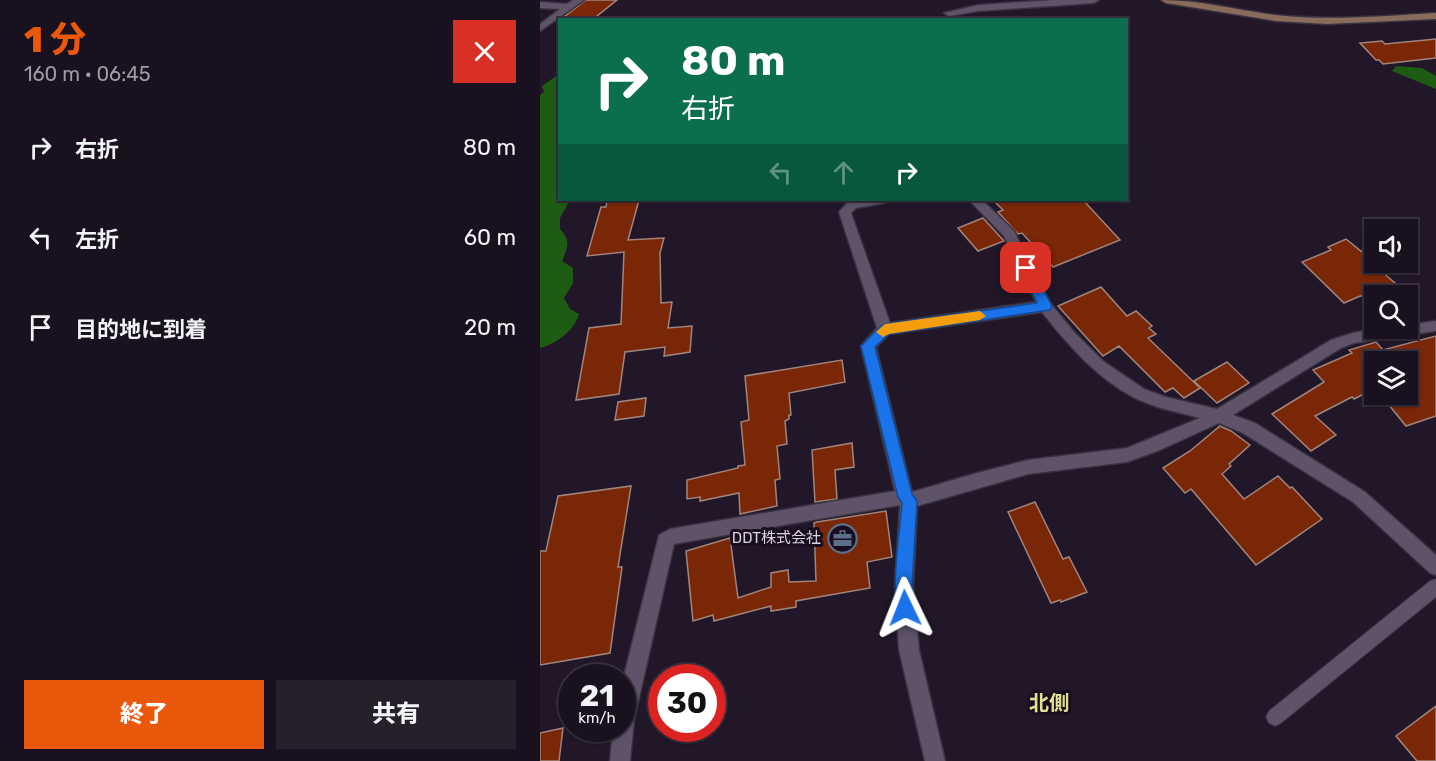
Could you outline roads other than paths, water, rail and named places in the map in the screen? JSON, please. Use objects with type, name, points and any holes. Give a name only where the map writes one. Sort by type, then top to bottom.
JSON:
[{"type":"street","points":[[540,28],[579,0]]},
{"type":"street","points":[[942,18],[967,0]]},
{"type":"street","points":[[949,13],[978,8],[1094,0]]},
{"type":"street","points":[[1166,0],[1276,18],[1327,21],[1436,16]]},
{"type":"street","points":[[540,5],[568,8]]},
{"type":"street","points":[[874,201],[852,205],[845,212],[885,329]]},
{"type":"street","points":[[976,201],[1010,234],[1045,306],[1070,337],[1098,365],[1139,393],[1165,403],[1217,415],[1249,428],[1359,497],[1436,567]]},
{"type":"street","points":[[935,761],[909,650],[904,586],[907,499],[868,346],[885,329],[1045,306]]},
{"type":"street","points":[[620,761],[624,720],[665,541],[670,537],[907,499],[991,474],[1047,464],[1124,456],[1217,415],[1336,344],[1353,338],[1436,326]]},
{"type":"lane","points":[[1275,717],[1436,587]]},
{"type":"place","name":"DDT株式会社","points":[[842,538]]},
{"type":"district","name":"北側","points":[[1049,703]]}]
